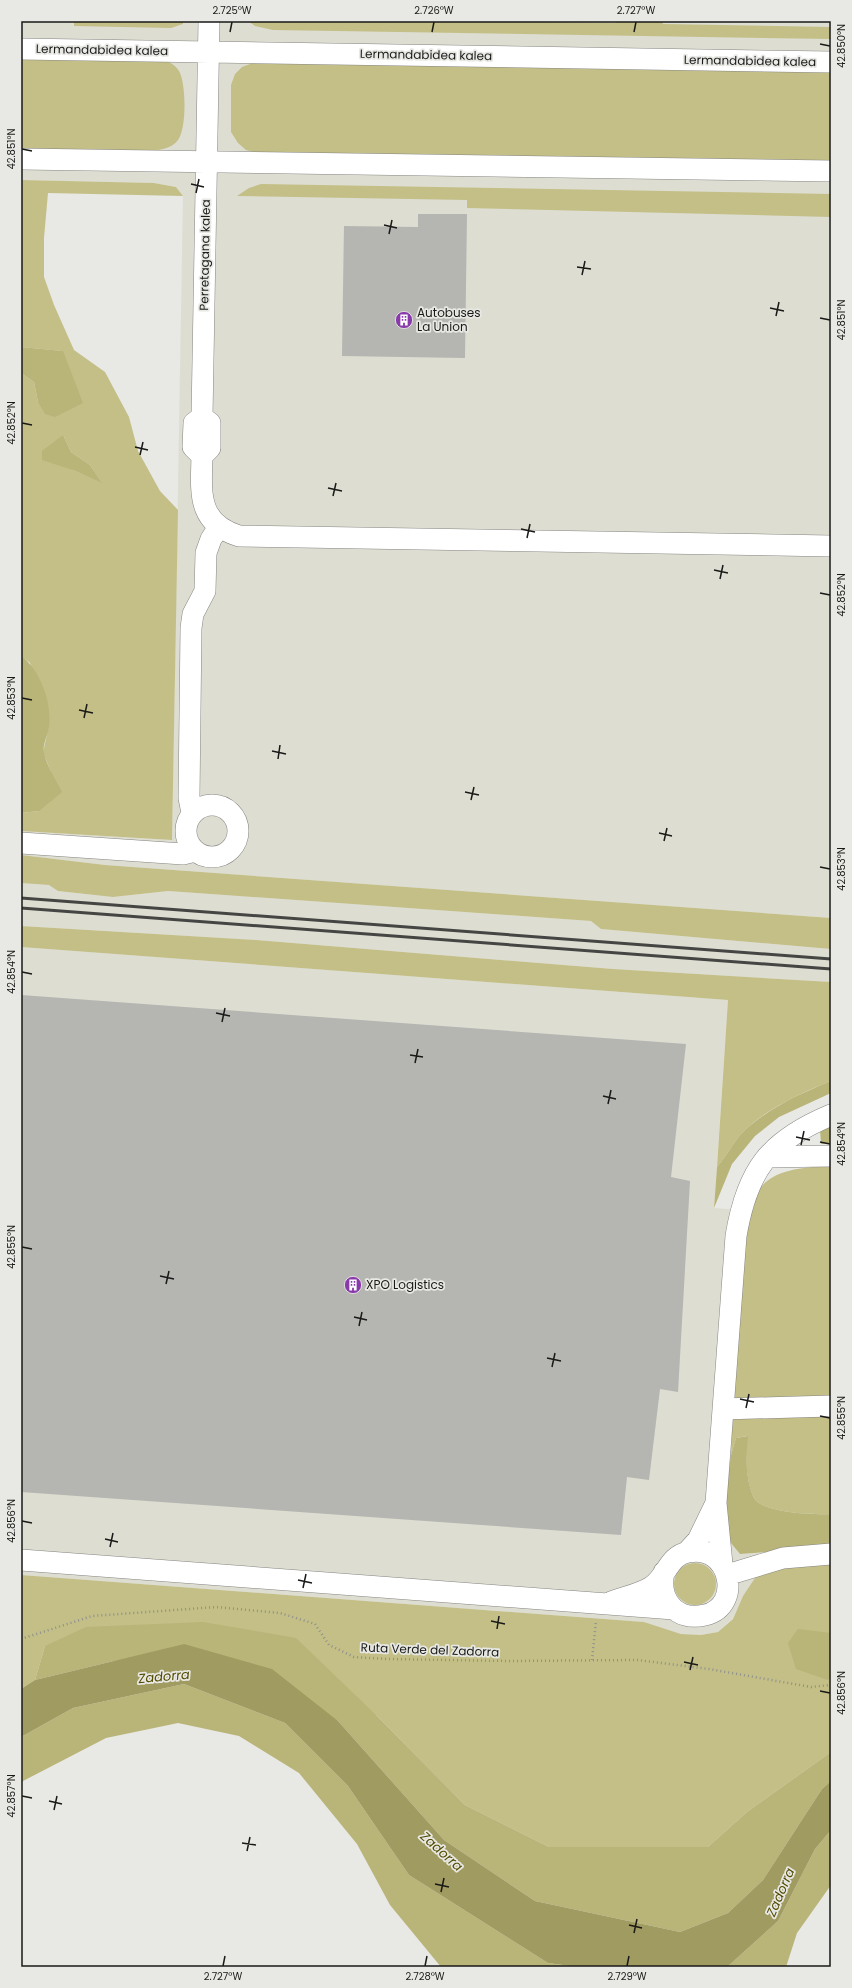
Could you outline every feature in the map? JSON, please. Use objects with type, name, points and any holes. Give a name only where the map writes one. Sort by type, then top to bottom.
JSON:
[{"type":"street","name":"Perretagana kalea","points":[[208,21],[202,417],[194,423],[193,447],[202,456],[202,502],[208,515],[219,526]]},
{"type":"street","name":"Lermandabidea kalea","points":[[21,49],[831,62]]},
{"type":"street","points":[[21,159],[831,172]]},
{"type":"street","points":[[194,812],[191,808],[189,798],[191,628],[193,614],[205,591],[206,552],[211,539],[219,526],[230,533],[252,537],[831,546]]},
{"type":"street","points":[[214,805],[225,808],[233,815],[238,825],[238,836],[234,846],[226,853],[216,857],[205,856],[195,851],[189,843],[186,832],[188,821],[194,812],[203,806],[214,805]]},
{"type":"street","points":[[21,843],[183,854],[195,851]]},
{"type":"street","points":[[664,1572],[662,1582],[663,1592],[667,1602],[674,1609],[685,1615],[696,1617],[708,1614],[718,1608],[725,1598],[728,1586],[716,1503],[736,1236],[740,1209],[755,1174],[767,1157],[790,1136],[808,1125],[831,1115]]},
{"type":"street","points":[[767,1157],[831,1156]]},
{"type":"street","points":[[723,1409],[831,1406]]},
{"type":"street","points":[[687,1552],[698,1540],[716,1503]]},
{"type":"street","points":[[601,1612],[652,1586],[664,1572],[669,1563],[677,1556],[687,1552],[706,1552],[715,1557],[725,1570]]},
{"type":"street","points":[[725,1570],[783,1558],[831,1554]]},
{"type":"street","points":[[21,1560],[601,1612],[674,1609]]},
{"type":"path","name":"Ruta Verde del Zadorra","points":[[21,1639],[92,1616],[216,1607],[280,1613],[315,1624],[329,1645],[354,1657],[510,1661],[638,1660],[709,1669],[811,1687],[831,1685]]},
{"type":"path","points":[[592,1660],[601,1612]]},
{"type":"shaded area","points":[[21,21],[831,21],[831,918],[105,865],[21,855],[21,831],[172,840],[183,196],[176,187],[154,183],[21,180]]},
{"type":"shaded area","points":[[74,21],[183,21],[183,24],[171,28],[74,26]]},
{"type":"shaded area","points":[[248,21],[476,21],[616,23],[617,21],[662,21],[663,24],[830,27],[831,21],[831,39],[273,30],[255,26]]},
{"type":"shaded area","points":[[21,57],[159,59],[170,63],[179,71],[183,85],[184,116],[181,134],[178,140],[176,143],[164,149],[154,151],[21,149]]},
{"type":"shaded area","points":[[258,61],[831,70],[831,162],[257,153],[246,150],[238,143],[231,132],[231,85],[235,74],[242,67]]},
{"type":"shaded area","points":[[21,180],[154,183],[176,187],[183,196],[48,193],[44,238],[44,277],[54,305],[74,350],[105,372],[129,417],[138,451],[160,491],[178,510],[172,840],[21,831],[21,813],[39,811],[51,772],[43,752],[49,726],[30,663],[21,655],[21,373],[34,382],[38,402],[62,351],[21,347]],"holes":[[[63,435],[71,452],[90,465],[101,482],[73,470]]]},
{"type":"shaded area","points":[[261,184],[831,194],[831,217],[467,208],[467,200],[237,196],[249,188]]},
{"type":"shaded area","points":[[21,347],[63,351],[83,403],[55,417],[45,414],[38,402],[34,382],[21,373]]},
{"type":"shaded area","points":[[63,435],[71,452],[90,465],[102,483],[73,470],[42,460],[42,451]]},
{"type":"shaded area","points":[[21,655],[34,669],[39,678],[49,707],[49,727],[44,753],[49,768],[62,792],[39,811],[21,813]]},
{"type":"shaded area","points":[[21,855],[105,865],[831,918],[831,949],[601,929],[591,921],[168,891],[113,897],[58,891],[49,885],[21,883]]},
{"type":"shaded area","points":[[21,883],[49,885],[58,891],[113,897],[168,891],[591,921],[601,929],[831,949],[831,982],[613,969],[256,940],[21,926]]},
{"type":"shaded area","points":[[21,926],[256,940],[613,969],[831,982],[831,1081],[785,1102],[754,1122],[741,1134],[717,1167],[728,1000],[21,947]]},
{"type":"shaded area","name":"XPO Logistics","points":[[21,947],[728,1000],[714,1208],[751,1211],[739,1295],[731,1455],[721,1531],[740,1554],[758,1553],[770,1566],[743,1596],[733,1618],[718,1632],[701,1635],[681,1634],[644,1622],[21,1575]]},
{"type":"shaded area","points":[[831,1081],[831,1093],[779,1117],[755,1136],[732,1164],[714,1208],[717,1167],[741,1134],[754,1122],[775,1108],[797,1096]]},
{"type":"shaded area","points":[[831,1124],[831,1143],[821,1144],[820,1129]]},
{"type":"shaded area","points":[[831,1166],[831,1514],[813,1514],[778,1510],[759,1503],[754,1498],[749,1483],[746,1459],[747,1436],[736,1438],[731,1455],[736,1356],[739,1307],[748,1223],[752,1206],[759,1190],[773,1177],[782,1173],[802,1168]]},
{"type":"shaded area","points":[[748,1436],[748,1475],[754,1498],[759,1503],[767,1507],[778,1510],[813,1514],[831,1514],[831,1547],[740,1554],[721,1531],[731,1455],[736,1438]]},
{"type":"shaded area","points":[[831,1562],[831,1633],[829,1633],[828,1680],[831,1679],[831,1752],[747,1812],[708,1847],[549,1847],[465,1805],[376,1715],[45,1646],[35,1680],[21,1689],[21,1575],[644,1622],[681,1634],[701,1635],[718,1632],[733,1619],[743,1596],[759,1572]]},
{"type":"shaded area","points":[[691,1563],[699,1563],[707,1566],[713,1572],[716,1584],[713,1596],[707,1602],[699,1605],[691,1605],[683,1602],[677,1596],[674,1588],[674,1580],[677,1572],[683,1566]]},
{"type":"shaded area","points":[[203,1622],[296,1638],[376,1715],[465,1805],[549,1847],[708,1847],[747,1812],[831,1752],[831,1781],[822,1789],[763,1880],[728,1913],[680,1932],[535,1901],[444,1840],[338,1721],[184,1644],[35,1680],[45,1646],[86,1627]]},
{"type":"shaded area","points":[[798,1629],[831,1633],[831,1679],[828,1680],[796,1669],[788,1643]]},
{"type":"shaded area","points":[[184,1684],[285,1723],[348,1786],[409,1875],[548,1963],[578,1967],[441,1967],[390,1905],[357,1844],[299,1773],[239,1736],[178,1723],[106,1738],[23,1781],[21,1784],[21,1737],[73,1708]]},
{"type":"shaded area","points":[[831,1830],[831,1885],[797,1933],[786,1967],[727,1967],[778,1921],[815,1849]]},
{"type":"water","name":"Zadorra","points":[[184,1644],[272,1669],[338,1721],[444,1840],[535,1901],[680,1932],[728,1913],[763,1880],[822,1789],[831,1781],[831,1830],[815,1849],[778,1921],[727,1967],[578,1967],[548,1963],[409,1875],[348,1786],[285,1723],[184,1684],[73,1708],[21,1737],[21,1689],[35,1680]]},
{"type":"building","name":"Autobuses La Union","points":[[418,214],[467,214],[465,358],[342,356],[344,226],[418,227]]},
{"type":"building","name":"XPO Logistics","points":[[21,995],[686,1044],[671,1177],[690,1181],[678,1392],[660,1389],[649,1480],[627,1477],[621,1535],[21,1492]]},
{"type":"railway","points":[[21,898],[831,959]]},
{"type":"railway","points":[[21,908],[831,969]]},
{"type":"place","name":"Autobuses La Union","points":[[404,320]]},
{"type":"place","name":"XPO Logistics","points":[[353,1285]]}]
